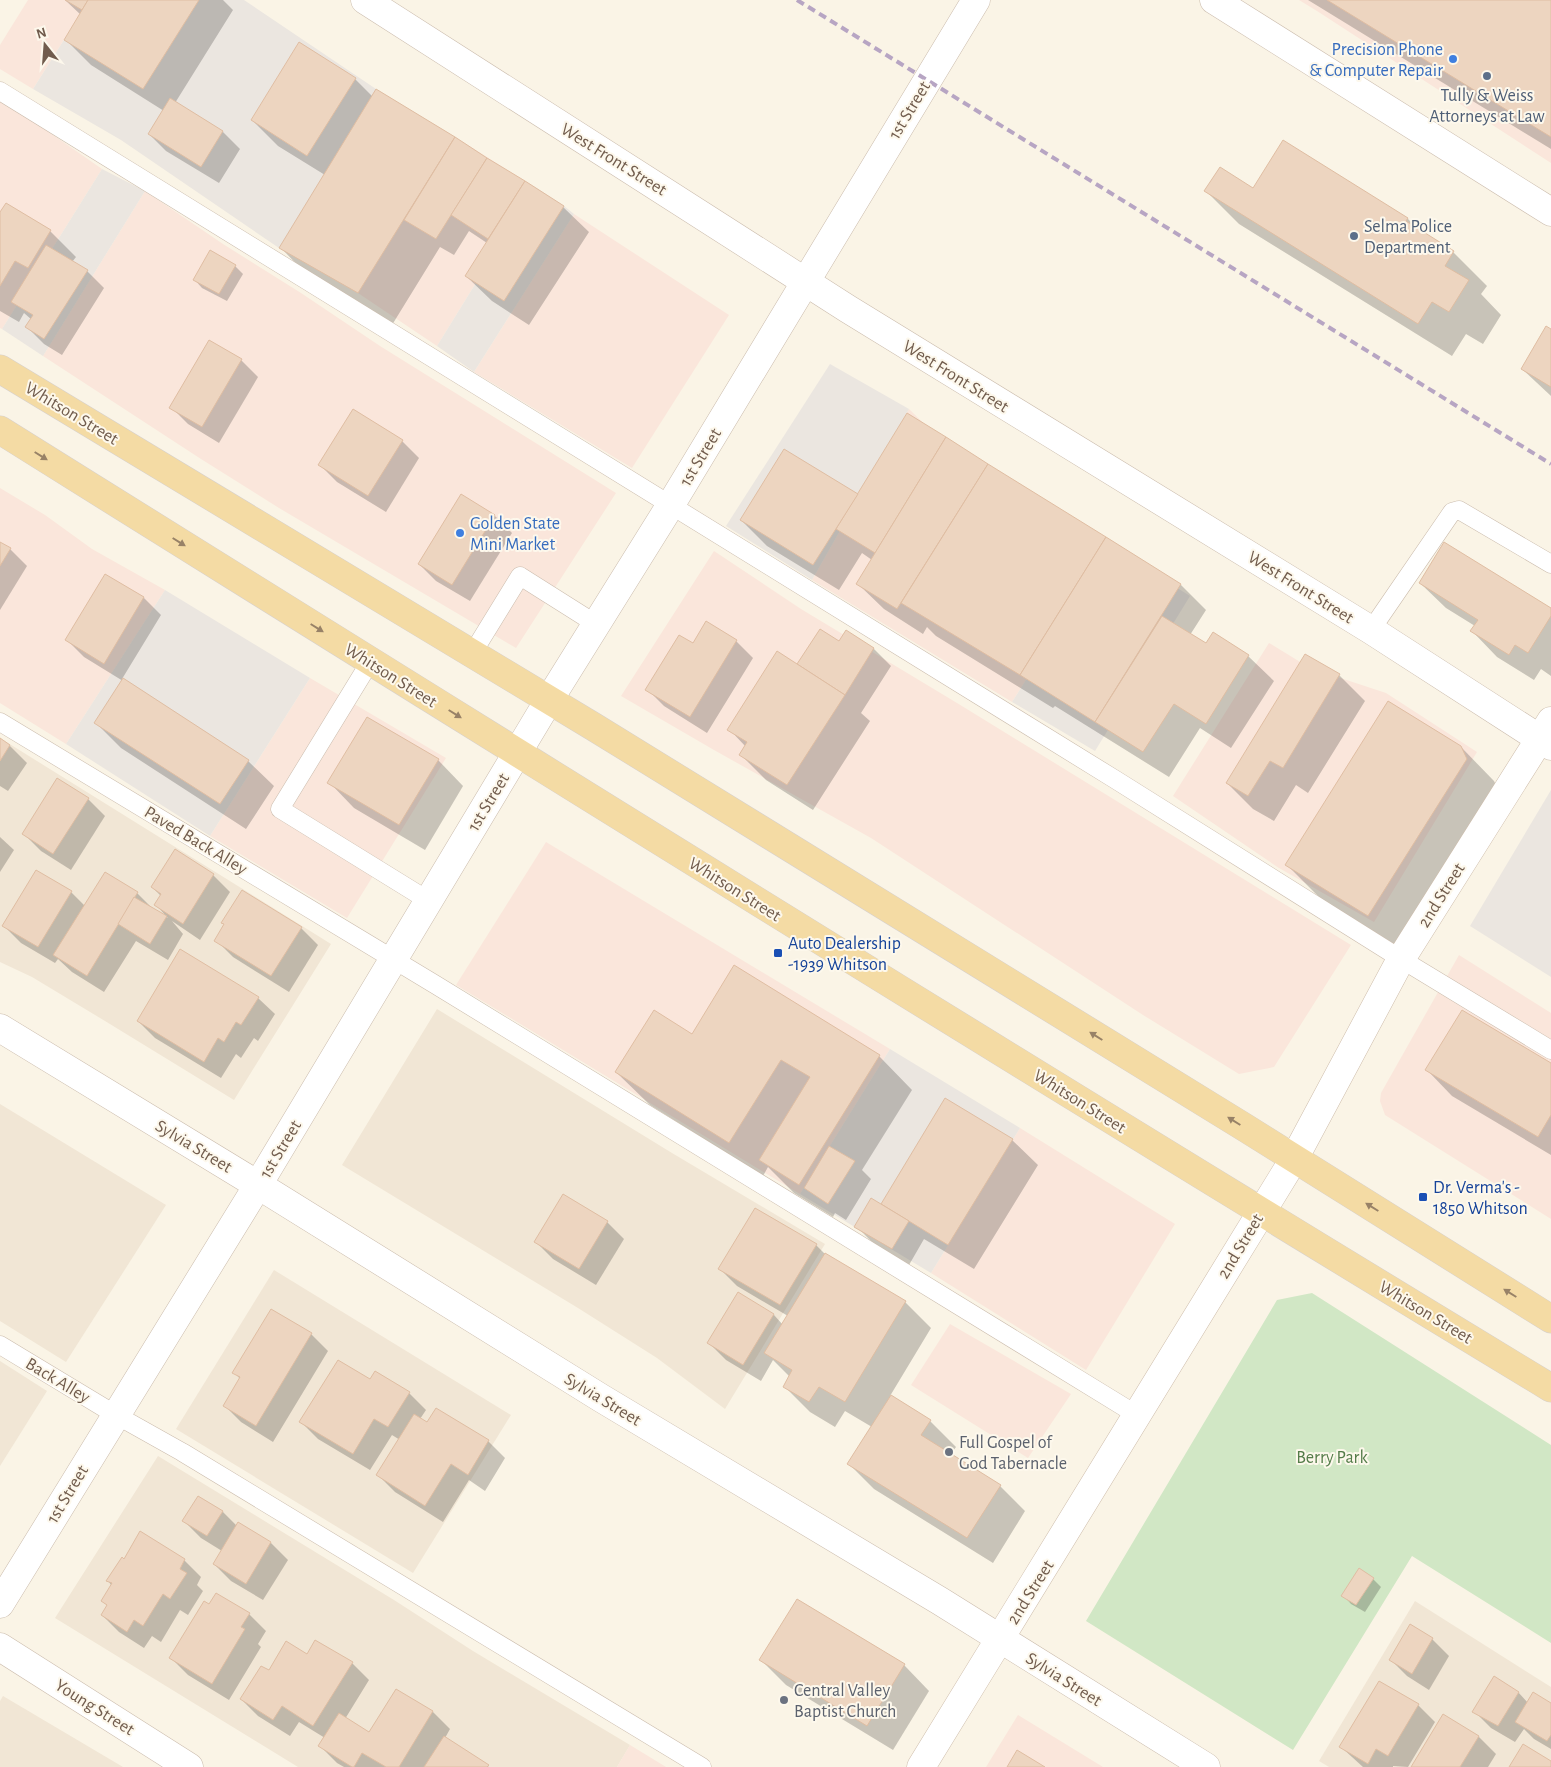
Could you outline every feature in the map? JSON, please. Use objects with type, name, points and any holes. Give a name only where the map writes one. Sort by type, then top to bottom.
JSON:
[{"type":"main road","name":"Whitson Street","points":[[0,369],[549,700],[1551,1319]]},
{"type":"main road","name":"Whitson Street","points":[[0,430],[517,754],[1261,1213],[1551,1388]]},
{"type":"street","name":"West Front Street","points":[[365,0],[848,309],[1547,736]]},
{"type":"street","name":"1st Street","points":[[0,1604],[258,1185],[549,700],[670,506],[976,0]]},
{"type":"street","points":[[1214,0],[1551,212]]},
{"type":"street","name":"2nd Street","points":[[921,1767],[1294,1159],[1401,959],[1547,736]]},
{"type":"street","name":"Sylvia Street","points":[[0,1028],[258,1185],[601,1398],[931,1596],[1206,1767]]},
{"type":"street","name":"Young Street","points":[[0,1648],[189,1767]]},
{"type":"lane","points":[[0,91],[1551,1050]]},
{"type":"lane","points":[[1371,630],[1452,512],[1459,510],[1551,564]]},
{"type":"lane","points":[[472,654],[520,576],[596,624]]},
{"type":"lane","points":[[370,662],[280,809],[429,901]]},
{"type":"lane","name":"Paved Back Alley","points":[[0,722],[393,959],[1137,1415]]},
{"type":"lane","name":"Back Alley","points":[[0,1345],[116,1415],[182,1452],[702,1767]]},
{"type":"shaded area","points":[[28,0],[89,0],[33,89],[0,69],[0,45]]},
{"type":"shaded area","points":[[89,0],[244,0],[376,89],[455,137],[358,293],[279,248],[121,140],[33,89]]},
{"type":"shaded area","points":[[1299,0],[1551,0],[1551,163],[1317,11]]},
{"type":"shaded area","points":[[0,98],[102,169],[2,329],[0,328]]},
{"type":"shaded area","points":[[455,137],[535,187],[437,346],[358,293]]},
{"type":"shaded area","points":[[102,169],[145,191],[43,356],[2,329]]},
{"type":"shaded area","points":[[535,187],[574,214],[474,372],[437,346]]},
{"type":"shaded area","points":[[145,191],[380,346],[616,493],[516,648],[279,508],[43,356]]},
{"type":"shaded area","points":[[574,214],[729,315],[632,468],[474,372]]},
{"type":"shaded area","points":[[830,364],[909,409],[812,580],[726,526]]},
{"type":"shaded area","points":[[909,409],[953,452],[1110,546],[1012,702],[812,580]]},
{"type":"shaded area","points":[[0,488],[45,515],[92,549],[165,590],[66,744],[0,703]]},
{"type":"shaded area","points":[[1110,546],[1190,596],[1095,751],[1012,702]]},
{"type":"shaded area","points":[[714,551],[801,609],[1351,945],[1274,1067],[1239,1074],[1143,1015],[871,838],[621,696]]},
{"type":"shaded area","points":[[165,590],[310,678],[210,836],[66,744]]},
{"type":"shaded area","points":[[1269,643],[1310,668],[1386,693],[1477,752],[1374,922],[1279,868],[1173,796]]},
{"type":"shaded area","points":[[310,678],[446,758],[347,918],[210,836]]},
{"type":"shaded area","points":[[0,738],[331,944],[234,1100],[32,977],[0,962]]},
{"type":"shaded area","points":[[1551,790],[1551,977],[1470,926]]},
{"type":"shaded area","points":[[546,842],[890,1049],[800,1194],[456,985]]},
{"type":"shaded area","points":[[1459,955],[1551,1013],[1551,1219],[1385,1115],[1380,1101],[1381,1093]]},
{"type":"shaded area","points":[[437,1009],[825,1244],[725,1409],[657,1358],[342,1165]]},
{"type":"shaded area","points":[[890,1049],[1020,1128],[931,1273],[800,1194]]},
{"type":"shaded area","points":[[0,1104],[166,1205],[66,1362],[0,1321]]},
{"type":"shaded area","points":[[1020,1128],[1175,1224],[1086,1370],[931,1273]]},
{"type":"shaded area","points":[[274,1270],[511,1415],[413,1573],[176,1429]]},
{"type":"shaded area","points":[[950,1324],[1071,1394],[1028,1458],[911,1385]]},
{"type":"shaded area","points":[[0,1361],[47,1391],[0,1466]]},
{"type":"shaded area","points":[[158,1456],[394,1600],[473,1651],[630,1745],[617,1767],[298,1767],[55,1618]]},
{"type":"shaded area","points":[[1415,1601],[1551,1687],[1551,1767],[1329,1767],[1319,1761]]},
{"type":"shaded area","points":[[3,1696],[123,1767],[0,1767],[0,1701]]},
{"type":"shaded area","points":[[1018,1715],[1103,1767],[986,1767]]},
{"type":"shaded area","points":[[630,1745],[666,1767],[617,1767]]},
{"type":"green space","name":"Berry Park","points":[[1312,1293],[1551,1445],[1551,1643],[1412,1556],[1293,1750],[1086,1621],[1277,1300]]},
{"type":"building","points":[[65,0],[88,0],[82,10]]},
{"type":"building","points":[[88,0],[199,0],[143,89],[64,40]]},
{"type":"building","points":[[1327,0],[1551,0],[1551,137]]},
{"type":"building","points":[[299,42],[356,78],[307,156],[251,120]]},
{"type":"building","points":[[376,89],[455,137],[358,293],[279,248]]},
{"type":"building","points":[[170,98],[223,131],[201,167],[148,134]]},
{"type":"building","points":[[455,137],[487,158],[436,239],[404,220]]},
{"type":"building","name":"Selma Police Department","points":[[1283,140],[1408,218],[1406,221],[1454,251],[1445,266],[1469,280],[1449,312],[1432,302],[1418,324],[1204,191],[1220,167],[1253,188]]},
{"type":"building","points":[[487,158],[525,181],[488,239],[451,215]]},
{"type":"building","points":[[525,181],[564,206],[504,301],[465,276]]},
{"type":"building","points":[[6,203],[51,230],[28,268],[15,261],[0,286],[0,212]]},
{"type":"building","points":[[46,245],[88,270],[44,339],[25,327],[33,315],[11,302]]},
{"type":"building","points":[[210,250],[236,265],[219,294],[193,280]]},
{"type":"building","points":[[1546,326],[1551,329],[1551,387],[1521,369]]},
{"type":"building","points":[[209,340],[242,359],[202,427],[169,408]]},
{"type":"building","points":[[353,409],[403,440],[368,496],[318,465]]},
{"type":"building","points":[[907,413],[946,437],[875,553],[836,529]]},
{"type":"building","points":[[946,437],[988,464],[897,609],[856,584]]},
{"type":"building","points":[[784,449],[858,494],[813,565],[740,520]]},
{"type":"building","points":[[988,464],[1106,537],[1020,675],[901,603]]},
{"type":"building","points":[[461,494],[495,515],[452,585],[418,564]]},
{"type":"building","points":[[1106,537],[1181,584],[1095,722],[1020,675]]},
{"type":"building","points":[[0,542],[11,548],[0,566]]},
{"type":"building","points":[[1444,542],[1551,608],[1551,616],[1528,653],[1515,645],[1509,655],[1470,631],[1478,620],[1419,583]]},
{"type":"building","points":[[105,574],[144,597],[104,664],[65,640]]},
{"type":"building","points":[[1162,616],[1206,643],[1213,632],[1249,655],[1206,724],[1174,704],[1143,752],[1095,722]]},
{"type":"building","points":[[706,621],[737,640],[690,717],[645,690],[679,635],[693,643]]},
{"type":"building","points":[[820,629],[839,641],[846,630],[874,648],[845,695],[797,664]]},
{"type":"building","points":[[777,651],[845,695],[787,785],[739,755],[747,742],[727,730]]},
{"type":"building","points":[[1305,654],[1340,674],[1283,768],[1270,761],[1248,796],[1226,783]]},
{"type":"building","points":[[123,678],[249,760],[220,804],[94,723]]},
{"type":"building","points":[[1388,701],[1461,746],[1467,759],[1368,916],[1285,865]]},
{"type":"building","points":[[367,717],[439,759],[399,825],[327,783]]},
{"type":"building","points":[[0,738],[10,745],[0,761]]},
{"type":"building","points":[[57,778],[89,798],[53,854],[22,834]]},
{"type":"building","points":[[175,849],[214,874],[183,924],[154,905],[161,894],[151,887]]},
{"type":"building","points":[[36,870],[72,891],[38,947],[2,926]]},
{"type":"building","points":[[105,872],[138,892],[87,976],[53,955]]},
{"type":"building","points":[[242,890],[302,927],[271,976],[214,941],[224,924],[221,923]]},
{"type":"building","points":[[134,897],[167,916],[150,944],[118,924]]},
{"type":"building","points":[[180,949],[259,997],[241,1025],[236,1022],[224,1042],[218,1038],[204,1062],[137,1021]]},
{"type":"building","points":[[734,965],[880,1055],[799,1185],[759,1160],[810,1077],[781,1060],[729,1143],[615,1072],[654,1010],[692,1034]]},
{"type":"building","points":[[1462,1010],[1551,1063],[1551,1115],[1538,1137],[1425,1070]]},
{"type":"building","points":[[945,1098],[1013,1139],[948,1245],[881,1204]]},
{"type":"building","points":[[829,1146],[855,1161],[828,1204],[804,1188]]},
{"type":"building","points":[[563,1194],[608,1221],[579,1269],[534,1242]]},
{"type":"building","points":[[871,1198],[909,1221],[892,1249],[854,1227]]},
{"type":"building","points":[[755,1208],[817,1244],[780,1305],[718,1269]]},
{"type":"building","points":[[825,1253],[906,1301],[845,1402],[819,1387],[809,1402],[783,1387],[792,1370],[764,1353]]},
{"type":"building","points":[[738,1292],[774,1314],[743,1365],[707,1343]]},
{"type":"building","points":[[271,1309],[312,1333],[256,1426],[223,1406],[240,1377],[232,1373]]},
{"type":"building","points":[[338,1360],[370,1379],[375,1371],[410,1392],[388,1427],[374,1419],[353,1454],[299,1422]]},
{"type":"building","points":[[891,1395],[931,1420],[921,1435],[1001,1485],[967,1538],[847,1464]]},
{"type":"building","points":[[436,1408],[489,1440],[468,1475],[451,1464],[425,1506],[376,1475],[414,1414],[427,1422]]},
{"type":"building","points":[[198,1496],[223,1511],[207,1536],[182,1521]]},
{"type":"building","points":[[238,1522],[271,1542],[246,1584],[213,1564]]},
{"type":"building","points":[[140,1531],[185,1559],[180,1569],[187,1573],[170,1599],[163,1594],[143,1626],[134,1620],[127,1632],[101,1615],[107,1605],[101,1601],[112,1583],[106,1581],[122,1557],[124,1559]]},
{"type":"building","points":[[1359,1568],[1374,1578],[1356,1605],[1341,1596]]},
{"type":"building","points":[[216,1593],[250,1613],[241,1627],[245,1629],[212,1684],[169,1658],[204,1601],[209,1604]]},
{"type":"building","points":[[797,1599],[905,1664],[867,1726],[759,1660]]},
{"type":"building","points":[[1410,1624],[1433,1638],[1412,1674],[1389,1660]]},
{"type":"building","points":[[315,1640],[353,1662],[313,1726],[282,1706],[273,1720],[240,1699],[261,1666],[269,1670],[286,1641],[307,1654]]},
{"type":"building","points":[[1494,1676],[1519,1692],[1498,1726],[1472,1712]]},
{"type":"building","points":[[1379,1681],[1419,1704],[1388,1756],[1376,1749],[1368,1764],[1339,1747]]},
{"type":"building","points":[[396,1689],[433,1711],[399,1767],[386,1767],[362,1753],[354,1767],[352,1767],[318,1746],[339,1713],[369,1732]]},
{"type":"building","points":[[1533,1692],[1551,1703],[1551,1735],[1547,1741],[1515,1722]]},
{"type":"building","points":[[1443,1714],[1479,1736],[1460,1767],[1411,1767]]},
{"type":"building","points":[[444,1736],[489,1765],[487,1767],[424,1767]]},
{"type":"building","points":[[1523,1744],[1551,1761],[1551,1767],[1509,1767]]},
{"type":"building","points":[[1017,1750],[1045,1767],[1007,1767]]},
{"type":"railway","points":[[797,0],[1551,464]]},
{"type":"place","name":"Precision Phone & Computer Repair","points":[[1453,59]]},
{"type":"place","name":"Tully & Weiss Attorneys at Law","points":[[1487,76]]},
{"type":"place","name":"Selma Police Department","points":[[1354,236]]},
{"type":"place","name":"Golden State Mini Market","points":[[460,533]]},
{"type":"place","name":"Auto Dealership -1939 Whitson","points":[[778,953]]},
{"type":"place","name":"Dr. Verma's - 1850 Whitson","points":[[1423,1197]]},
{"type":"place","name":"Full Gospel of God Tabernacle","points":[[949,1452]]},
{"type":"place","name":"Central Valley Baptist Church","points":[[784,1700]]}]
